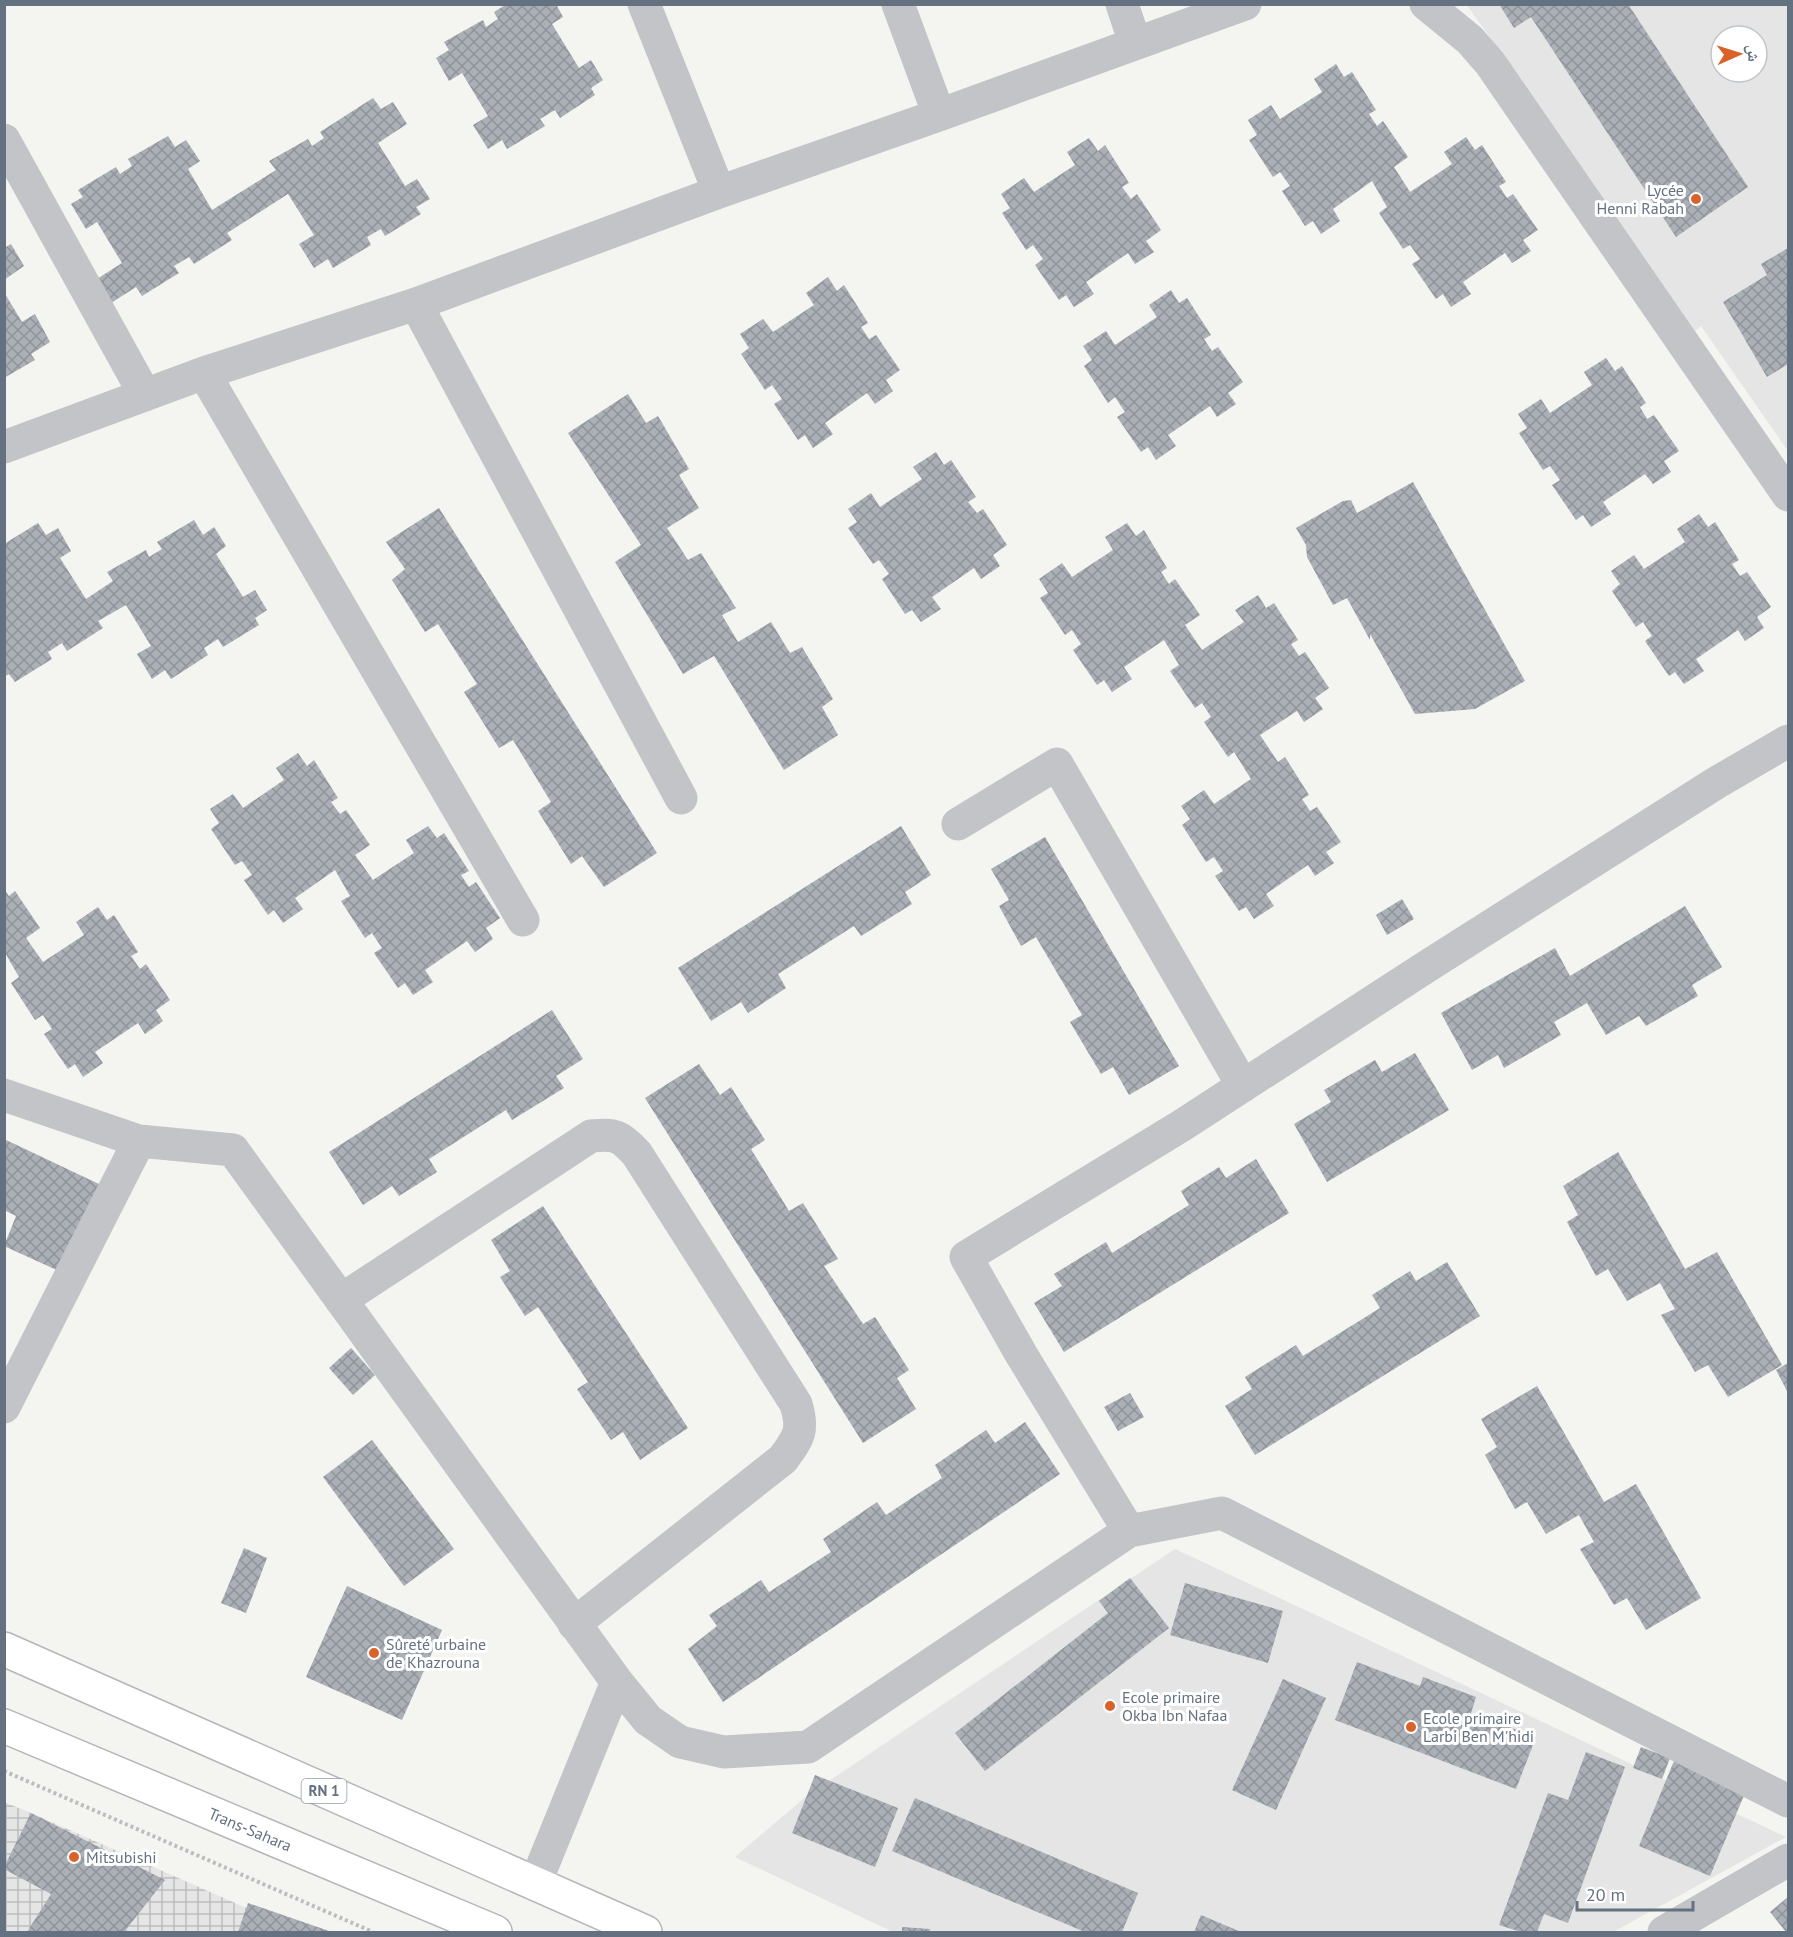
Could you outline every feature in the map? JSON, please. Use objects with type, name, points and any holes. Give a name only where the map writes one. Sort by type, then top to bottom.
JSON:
[{"type":"highway","name":"RN 1","points":[[4,1649],[645,1932]]},
{"type":"highway","name":"Trans-Sahara","points":[[4,1726],[495,1932]]},
{"type":"street","points":[[644,4],[719,192]]},
{"type":"street","points":[[898,4],[939,115]]},
{"type":"street","points":[[1122,4],[1136,43]]},
{"type":"street","points":[[4,447],[204,372],[416,304],[719,192],[1245,4]]},
{"type":"street","points":[[1426,4],[1470,40],[1490,63],[1788,495]]},
{"type":"street","points":[[4,140],[145,395]]},
{"type":"street","points":[[416,304],[681,798]]},
{"type":"street","points":[[204,372],[523,920]]},
{"type":"street","points":[[1128,1531],[1021,1354],[966,1257],[1181,1126],[1716,783],[1788,741]]},
{"type":"street","points":[[958,824],[1058,764],[1243,1086]]},
{"type":"street","points":[[4,1095],[139,1140],[233,1150],[617,1682],[648,1720],[680,1742],[724,1752],[808,1747],[1128,1531],[1222,1513],[1788,1801]]},
{"type":"street","points":[[340,1300],[591,1136],[611,1134],[626,1142],[637,1154],[796,1404],[800,1420],[798,1439],[783,1459],[574,1624]]},
{"type":"street","points":[[4,1407],[139,1140]]},
{"type":"street","points":[[535,1884],[617,1682]]},
{"type":"street","points":[[1664,1932],[1788,1860]]},
{"type":"path","points":[[4,1771],[373,1932]]},
{"type":"shaded area","name":"Lycée Henni Rabah","points":[[1467,5],[1788,5],[1788,451],[1701,326],[1695,331]]},
{"type":"shaded area","points":[[1175,1549],[1786,1837],[1613,1932],[893,1932],[735,1857],[808,1795]]},
{"type":"shaded area","points":[[4,1802],[31,1813],[301,1932],[5,1932]]},
{"type":"building","points":[[507,4],[556,4],[563,17],[552,24],[579,68],[591,60],[603,80],[591,88],[595,95],[560,118],[555,110],[540,119],[545,126],[507,149],[502,140],[488,149],[473,125],[488,116],[462,73],[449,81],[436,58],[449,50],[444,42],[483,20],[486,27],[498,19],[494,12]]},
{"type":"building","points":[[1499,4],[1628,4],[1748,187],[1676,237],[1531,17],[1514,28]]},
{"type":"building","points":[[1336,64],[1344,77],[1352,72],[1376,110],[1369,114],[1377,126],[1383,121],[1408,157],[1394,167],[1410,192],[1452,164],[1444,152],[1466,137],[1475,150],[1482,145],[1506,182],[1499,186],[1507,198],[1513,194],[1538,230],[1523,240],[1531,251],[1512,263],[1505,253],[1463,282],[1471,294],[1451,307],[1443,294],[1436,299],[1412,264],[1420,259],[1410,245],[1403,249],[1379,213],[1387,207],[1372,181],[1333,209],[1340,221],[1321,234],[1313,221],[1305,226],[1282,191],[1290,186],[1280,172],[1273,177],[1249,140],[1257,135],[1248,120],[1271,105],[1280,119],[1322,92],[1314,79]]},
{"type":"building","points":[[373,98],[381,109],[393,102],[407,124],[378,143],[405,186],[417,179],[430,199],[416,207],[421,214],[385,236],[381,229],[367,237],[371,245],[333,268],[328,259],[314,268],[299,244],[314,235],[288,194],[227,233],[232,240],[194,264],[189,257],[174,266],[179,273],[142,296],[136,287],[111,303],[97,279],[122,263],[97,222],[86,229],[71,204],[83,197],[78,190],[116,167],[120,174],[132,166],[128,159],[168,136],[175,147],[186,140],[200,161],[188,169],[212,210],[276,170],[269,161],[308,139],[312,146],[324,138],[320,132]]},
{"type":"building","points":[[1089,138],[1098,151],[1105,145],[1129,183],[1122,187],[1131,199],[1137,194],[1161,230],[1146,241],[1154,252],[1135,264],[1128,253],[1086,282],[1094,294],[1074,307],[1066,295],[1059,300],[1035,265],[1043,259],[1033,245],[1026,250],[1002,213],[1010,208],[1001,194],[1024,178],[1034,192],[1075,165],[1067,152]]},
{"type":"building","points":[[11,244],[24,266],[4,280],[4,248]]},
{"type":"building","points":[[1788,248],[1788,364],[1767,377],[1723,302],[1767,275],[1761,264]]},
{"type":"building","points":[[828,277],[837,291],[844,285],[868,323],[861,327],[869,339],[876,335],[900,370],[886,380],[893,391],[875,404],[867,393],[825,423],[833,434],[813,448],[805,435],[798,440],[774,404],[782,399],[772,385],[765,390],[741,354],[749,348],[740,334],[763,319],[773,332],[814,305],[806,293]]},
{"type":"building","points":[[1171,290],[1179,303],[1187,298],[1211,335],[1204,339],[1212,351],[1218,347],[1243,382],[1228,393],[1236,404],[1217,417],[1210,406],[1168,435],[1176,446],[1156,460],[1148,447],[1141,452],[1117,417],[1125,412],[1115,397],[1108,403],[1084,366],[1092,360],[1083,346],[1106,331],[1115,345],[1157,317],[1149,305]]},
{"type":"building","points":[[4,292],[22,322],[35,314],[50,342],[31,354],[35,360],[4,378]]},
{"type":"building","points":[[1606,358],[1615,371],[1622,366],[1646,403],[1640,407],[1647,419],[1654,415],[1679,451],[1664,461],[1671,472],[1653,484],[1645,474],[1603,502],[1611,514],[1591,527],[1583,515],[1576,520],[1552,485],[1560,480],[1550,466],[1543,470],[1519,433],[1527,428],[1518,414],[1541,399],[1550,413],[1592,385],[1584,372]]},
{"type":"building","points":[[628,394],[646,423],[658,416],[689,469],[679,475],[699,508],[667,528],[688,560],[701,553],[736,608],[722,615],[738,642],[771,622],[790,653],[802,647],[833,699],[822,707],[838,735],[784,770],[714,656],[683,674],[615,562],[641,545],[568,433]]},
{"type":"building","points":[[936,452],[944,465],[951,460],[976,497],[968,502],[977,513],[983,509],[1007,545],[993,555],[1000,566],[981,579],[974,568],[932,597],[941,609],[921,622],[912,610],[905,614],[882,579],[889,574],[879,560],[873,564],[848,528],[857,522],[848,509],[871,493],[880,507],[922,479],[913,467]]},
{"type":"building","points":[[1413,482],[1525,681],[1475,709],[1415,714],[1347,598],[1333,605],[1307,557],[1306,545],[1296,528],[1343,501],[1351,500],[1357,513]]},
{"type":"building","points":[[439,508],[657,853],[604,887],[582,856],[571,864],[538,811],[551,802],[513,740],[499,748],[464,692],[477,684],[438,624],[425,632],[392,580],[405,569],[386,542]]},
{"type":"building","points":[[1699,514],[1708,527],[1715,522],[1739,560],[1732,564],[1740,576],[1747,572],[1771,607],[1757,617],[1764,628],[1745,641],[1738,630],[1696,659],[1704,671],[1684,684],[1675,672],[1669,676],[1645,641],[1652,636],[1643,622],[1636,627],[1612,591],[1620,584],[1611,571],[1634,555],[1644,569],[1685,542],[1677,529]]},
{"type":"building","points":[[194,520],[203,535],[214,527],[226,546],[216,554],[243,597],[255,590],[267,610],[255,618],[259,625],[223,647],[218,639],[204,648],[208,655],[171,679],[165,670],[152,679],[137,654],[151,646],[126,605],[98,621],[103,628],[67,651],[62,643],[48,652],[52,659],[15,682],[9,674],[4,677],[4,544],[38,523],[46,535],[58,528],[71,551],[60,558],[86,599],[113,581],[107,572],[146,550],[149,557],[162,549],[157,542]]},
{"type":"building","points":[[1127,523],[1136,536],[1144,530],[1167,568],[1161,572],[1169,584],[1175,579],[1200,615],[1185,625],[1202,650],[1244,622],[1235,610],[1258,595],[1266,608],[1274,603],[1298,640],[1291,644],[1299,656],[1305,652],[1329,688],[1315,698],[1323,709],[1304,722],[1297,711],[1260,735],[1278,762],[1285,757],[1309,795],[1302,799],[1310,811],[1317,807],[1341,842],[1326,852],[1334,863],[1315,876],[1308,865],[1266,894],[1274,906],[1254,919],[1246,907],[1239,911],[1215,876],[1223,871],[1214,857],[1206,862],[1182,825],[1190,819],[1181,806],[1204,790],[1214,804],[1251,779],[1234,752],[1228,757],[1204,722],[1211,717],[1202,703],[1195,708],[1170,671],[1179,665],[1164,640],[1124,667],[1132,679],[1112,692],[1104,680],[1097,685],[1073,650],[1081,644],[1072,630],[1065,635],[1040,598],[1048,593],[1039,579],[1062,563],[1072,577],[1113,550],[1105,537]]},
{"type":"building","points":[[298,753],[307,766],[314,760],[338,798],[331,802],[340,814],[346,810],[370,845],[355,855],[373,880],[414,853],[406,840],[428,826],[437,838],[444,833],[469,871],[461,875],[469,887],[476,882],[500,918],[486,928],[493,939],[475,952],[467,941],[425,970],[433,982],[413,995],[405,983],[398,988],[374,953],[382,948],[372,933],[365,938],[341,901],[350,896],[335,870],[295,898],[303,909],[283,923],[274,910],[268,915],[244,880],[252,875],[242,861],[235,865],[211,829],[219,823],[210,809],[233,794],[243,808],[284,780],[276,768]]},
{"type":"building","points":[[901,826],[931,875],[905,892],[912,904],[861,936],[854,926],[778,974],[786,988],[748,1013],[741,1002],[711,1021],[678,968]]},
{"type":"building","points":[[1045,837],[1179,1066],[1129,1095],[1113,1067],[1101,1074],[1070,1022],[1082,1015],[1036,937],[1021,946],[999,906],[1009,900],[991,869]]},
{"type":"building","points":[[4,889],[9,896],[15,891],[40,928],[26,938],[43,962],[84,935],[76,922],[98,907],[107,920],[114,915],[138,952],[131,956],[140,969],[146,964],[170,1000],[156,1010],[163,1021],[145,1034],[138,1023],[95,1052],[103,1063],[83,1077],[75,1064],[68,1069],[44,1034],[52,1029],[43,1015],[35,1020],[11,983],[19,977],[4,951]]},
{"type":"building","points":[[1402,899],[1414,919],[1387,935],[1376,915]]},
{"type":"building","points":[[1685,906],[1722,967],[1692,985],[1698,996],[1646,1026],[1639,1016],[1606,1035],[1587,1003],[1554,1022],[1561,1035],[1504,1068],[1498,1055],[1472,1070],[1441,1013],[1555,948],[1570,976]]},
{"type":"building","points":[[552,1010],[583,1059],[556,1076],[564,1088],[512,1120],[506,1110],[429,1159],[437,1172],[399,1196],[392,1186],[363,1205],[329,1152]]},
{"type":"building","points":[[1415,1053],[1449,1110],[1327,1182],[1294,1124],[1331,1102],[1324,1090],[1375,1060],[1382,1072]]},
{"type":"building","points":[[699,1064],[720,1095],[731,1087],[765,1140],[751,1149],[789,1211],[803,1203],[838,1259],[824,1266],[863,1324],[875,1317],[909,1370],[897,1378],[916,1409],[863,1443],[645,1098]]},
{"type":"building","points":[[4,1139],[101,1185],[61,1272],[4,1246],[16,1216],[4,1210]]},
{"type":"building","points":[[1618,1152],[1685,1269],[1717,1252],[1782,1365],[1728,1397],[1708,1365],[1695,1372],[1661,1315],[1675,1309],[1660,1283],[1627,1301],[1608,1269],[1596,1276],[1567,1222],[1578,1215],[1563,1186]]},
{"type":"building","points":[[1256,1159],[1289,1213],[1064,1352],[1034,1303],[1062,1286],[1054,1274],[1106,1242],[1112,1253],[1189,1205],[1181,1191],[1219,1167],[1226,1178]]},
{"type":"building","points":[[543,1206],[688,1428],[640,1460],[623,1432],[611,1440],[577,1389],[588,1382],[538,1307],[525,1316],[500,1277],[510,1271],[491,1240]]},
{"type":"building","points":[[1447,1262],[1480,1316],[1255,1455],[1225,1406],[1252,1389],[1245,1377],[1296,1345],[1303,1356],[1380,1308],[1372,1295],[1410,1271],[1416,1281]]},
{"type":"building","points":[[351,1348],[375,1375],[353,1395],[329,1368]]},
{"type":"building","points":[[1788,1363],[1788,1393],[1776,1370]]},
{"type":"building","points":[[1537,1386],[1604,1502],[1636,1484],[1701,1598],[1646,1630],[1627,1598],[1614,1605],[1580,1549],[1594,1542],[1579,1515],[1546,1534],[1527,1502],[1515,1509],[1485,1455],[1497,1447],[1481,1419]]},
{"type":"building","points":[[1130,1393],[1144,1417],[1118,1431],[1104,1407]]},
{"type":"building","points":[[1025,1422],[1060,1474],[723,1702],[688,1649],[717,1626],[709,1615],[761,1580],[769,1592],[831,1552],[823,1539],[877,1502],[886,1515],[942,1478],[935,1465],[986,1430],[995,1443]]},
{"type":"building","points":[[372,1440],[454,1549],[404,1586],[323,1477]]},
{"type":"building","points":[[244,1548],[267,1558],[246,1613],[221,1603]]},
{"type":"building","points":[[1130,1578],[1169,1628],[985,1771],[955,1733],[1108,1613],[1099,1601]]},
{"type":"building","points":[[1185,1583],[1283,1611],[1268,1663],[1170,1635]]},
{"type":"building","name":"Sûreté urbaine de Khazrouna","points":[[347,1586],[442,1630],[402,1720],[306,1677]]},
{"type":"building","points":[[1357,1662],[1420,1686],[1423,1677],[1476,1697],[1471,1713],[1536,1737],[1516,1789],[1335,1720]]},
{"type":"building","points":[[1283,1679],[1326,1698],[1276,1810],[1232,1790]]},
{"type":"building","points":[[1641,1747],[1670,1758],[1662,1779],[1633,1768]]},
{"type":"building","points":[[1586,1752],[1625,1767],[1568,1923],[1544,1914],[1537,1932],[1521,1932],[1499,1925],[1548,1793],[1568,1800]]},
{"type":"building","points":[[1676,1756],[1748,1786],[1710,1876],[1639,1846]]},
{"type":"building","points":[[815,1775],[898,1808],[875,1867],[792,1833]]},
{"type":"building","points":[[915,1798],[1138,1893],[1122,1932],[1085,1932],[892,1851]]},
{"type":"building","points":[[31,1813],[165,1880],[124,1932],[27,1932],[51,1894],[4,1867]]},
{"type":"building","points":[[1788,1897],[1788,1932],[1786,1932],[1770,1912]]},
{"type":"building","points":[[248,1903],[332,1932],[238,1932]]},
{"type":"building","points":[[1201,1915],[1241,1932],[1194,1932]]},
{"type":"building","points":[[902,1927],[930,1929],[930,1932],[902,1932]]},
{"type":"place","name":"Lycée Henni Rabah","points":[[1696,199]]},
{"type":"place","name":"Sûreté urbaine de Khazrouna","points":[[374,1653]]},
{"type":"place","name":"Ecole primaire Okba Ibn Nafaa","points":[[1110,1706]]},
{"type":"place","name":"Ecole primaire Larbi Ben M'hidi","points":[[1411,1727]]},
{"type":"place","name":"Mitsubishi","points":[[74,1857]]}]
